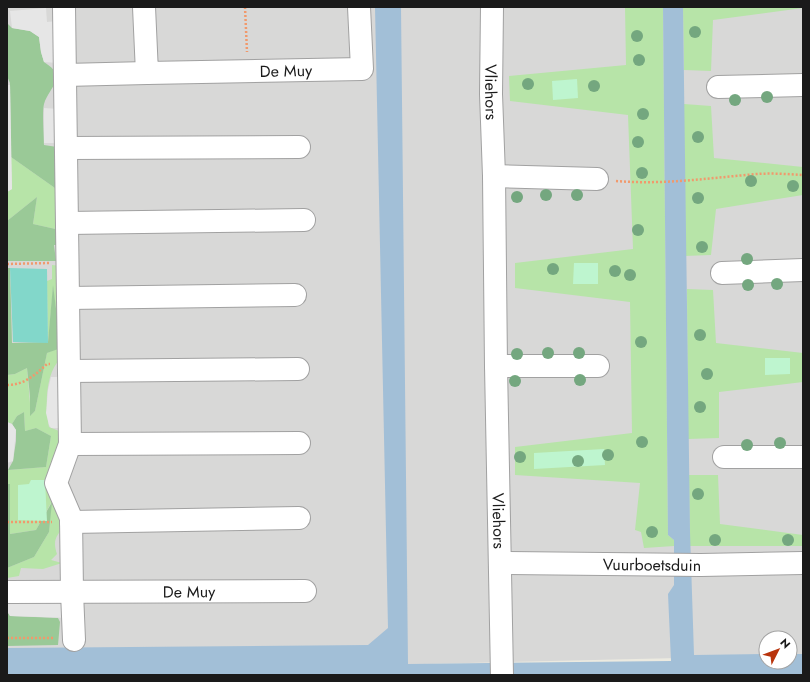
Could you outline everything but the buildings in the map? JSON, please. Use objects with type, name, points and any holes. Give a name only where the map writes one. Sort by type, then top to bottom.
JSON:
[{"type":"street","points":[[64,7],[70,444],[56,483],[71,518],[74,640]]},
{"type":"street","points":[[144,7],[147,73]]},
{"type":"street","name":"De Muy","points":[[65,74],[362,69],[359,7]]},
{"type":"street","name":"Vliehors","points":[[492,7],[491,94],[494,176],[502,675]]},
{"type":"street","points":[[718,87],[803,85]]},
{"type":"street","points":[[66,148],[299,147]]},
{"type":"street","points":[[494,176],[597,179]]},
{"type":"street","points":[[67,223],[304,220]]},
{"type":"street","points":[[722,273],[803,270]]},
{"type":"street","points":[[68,298],[295,295]]},
{"type":"street","points":[[496,366],[598,366]]},
{"type":"street","points":[[69,367],[298,369]]},
{"type":"street","points":[[70,444],[299,443]]},
{"type":"street","points":[[724,457],[803,457]]},
{"type":"street","points":[[71,522],[299,518]]},
{"type":"street","name":"Vuurboetsduin","points":[[500,564],[803,563]]},
{"type":"street","name":"De Muy","points":[[7,592],[306,591]]},
{"type":"path","points":[[245,7],[248,71]]},
{"type":"path","points":[[631,182],[655,183],[758,174],[803,174]]},
{"type":"path","points":[[7,264],[67,263]]},
{"type":"path","points":[[7,384],[22,383],[32,377],[47,364],[69,367]]},
{"type":"shaded area","points":[[7,7],[803,7],[803,655],[798,655],[798,630],[758,630],[758,656],[383,665],[7,664]]},
{"type":"shaded area","points":[[375,7],[401,7],[408,664],[671,661],[668,594],[674,585],[674,540],[668,535],[663,7],[683,7],[690,532],[694,655],[758,654],[758,670],[798,670],[798,654],[803,654],[803,675],[7,675],[7,648],[368,645],[388,628]]},
{"type":"shaded area","points":[[46,8],[47,22],[57,21],[58,63],[44,62],[39,37],[30,31],[12,28],[10,11]]},
{"type":"shaded area","points":[[7,85],[10,85],[12,189],[7,192]]},
{"type":"shaded area","points":[[44,108],[59,109],[60,143],[44,143]]},
{"type":"shaded area","points":[[10,268],[47,269],[48,343],[13,342]]},
{"type":"shaded area","points":[[51,377],[63,377],[63,428],[51,428],[46,413]]},
{"type":"shaded area","points":[[7,422],[12,424],[16,430],[13,461],[7,463]]},
{"type":"shaded area","points":[[7,600],[68,600],[70,618],[10,616],[7,611]]},
{"type":"green space","points":[[625,7],[663,7],[668,535],[674,540],[674,546],[644,548],[641,532],[635,530],[640,483],[515,475],[515,447],[632,433],[630,302],[515,288],[515,263],[633,249],[628,115],[510,101],[509,76],[626,65]]},
{"type":"green space","points":[[683,7],[803,8],[713,20],[711,71],[684,70]]},
{"type":"green space","points":[[7,23],[12,28],[30,31],[39,37],[44,62],[51,68],[57,77],[43,108],[44,145],[57,147],[55,188],[11,157],[10,83],[7,76]]},
{"type":"green space","points":[[577,79],[578,98],[553,100],[552,81]]},
{"type":"green space","points":[[684,104],[711,106],[714,158],[803,167],[803,195],[716,209],[711,255],[684,256]]},
{"type":"green space","points":[[11,157],[55,188],[60,230],[33,224],[37,197],[7,221],[7,192],[12,189]]},
{"type":"green space","points":[[37,197],[33,224],[60,230],[61,245],[54,245],[56,261],[7,261],[7,221]]},
{"type":"green space","points":[[574,263],[598,263],[598,284],[573,284]]},
{"type":"green space","points":[[52,265],[61,266],[61,347],[53,288],[48,343],[47,281],[52,279]]},
{"type":"green space","points":[[7,268],[10,268],[12,343],[48,342],[53,285],[61,348],[47,353],[35,411],[30,416],[30,396],[27,368],[15,374],[7,375]]},
{"type":"green space","points":[[687,289],[713,290],[716,343],[803,353],[803,382],[719,392],[719,438],[688,439]]},
{"type":"green space","points":[[61,347],[61,358],[56,364],[49,381],[47,410],[49,427],[64,433],[52,476],[52,488],[65,525],[56,538],[55,545],[57,554],[51,560],[62,563],[43,569],[21,568],[19,576],[7,578],[7,568],[34,557],[49,532],[51,503],[36,530],[10,534],[10,484],[7,484],[8,470],[46,467],[51,436],[36,428],[25,431],[24,412],[17,416],[12,424],[7,422],[7,375],[15,374],[27,368],[31,415],[35,411],[47,353]]},
{"type":"green space","points":[[765,358],[790,358],[790,374],[765,375]]},
{"type":"green space","points":[[24,412],[25,431],[36,428],[51,436],[46,467],[8,470],[13,461],[16,441],[16,430],[12,424],[17,416]]},
{"type":"green space","points":[[604,449],[605,465],[534,469],[534,453]]},
{"type":"green space","points":[[689,475],[718,475],[720,524],[803,535],[803,546],[690,546]]},
{"type":"green space","points":[[31,480],[45,480],[47,521],[18,520],[18,485],[29,484]]},
{"type":"green space","points":[[7,484],[10,484],[10,534],[36,530],[52,502],[49,532],[34,557],[7,568]]},
{"type":"green space","points":[[7,611],[10,616],[58,618],[60,622],[58,645],[7,646]]}]
